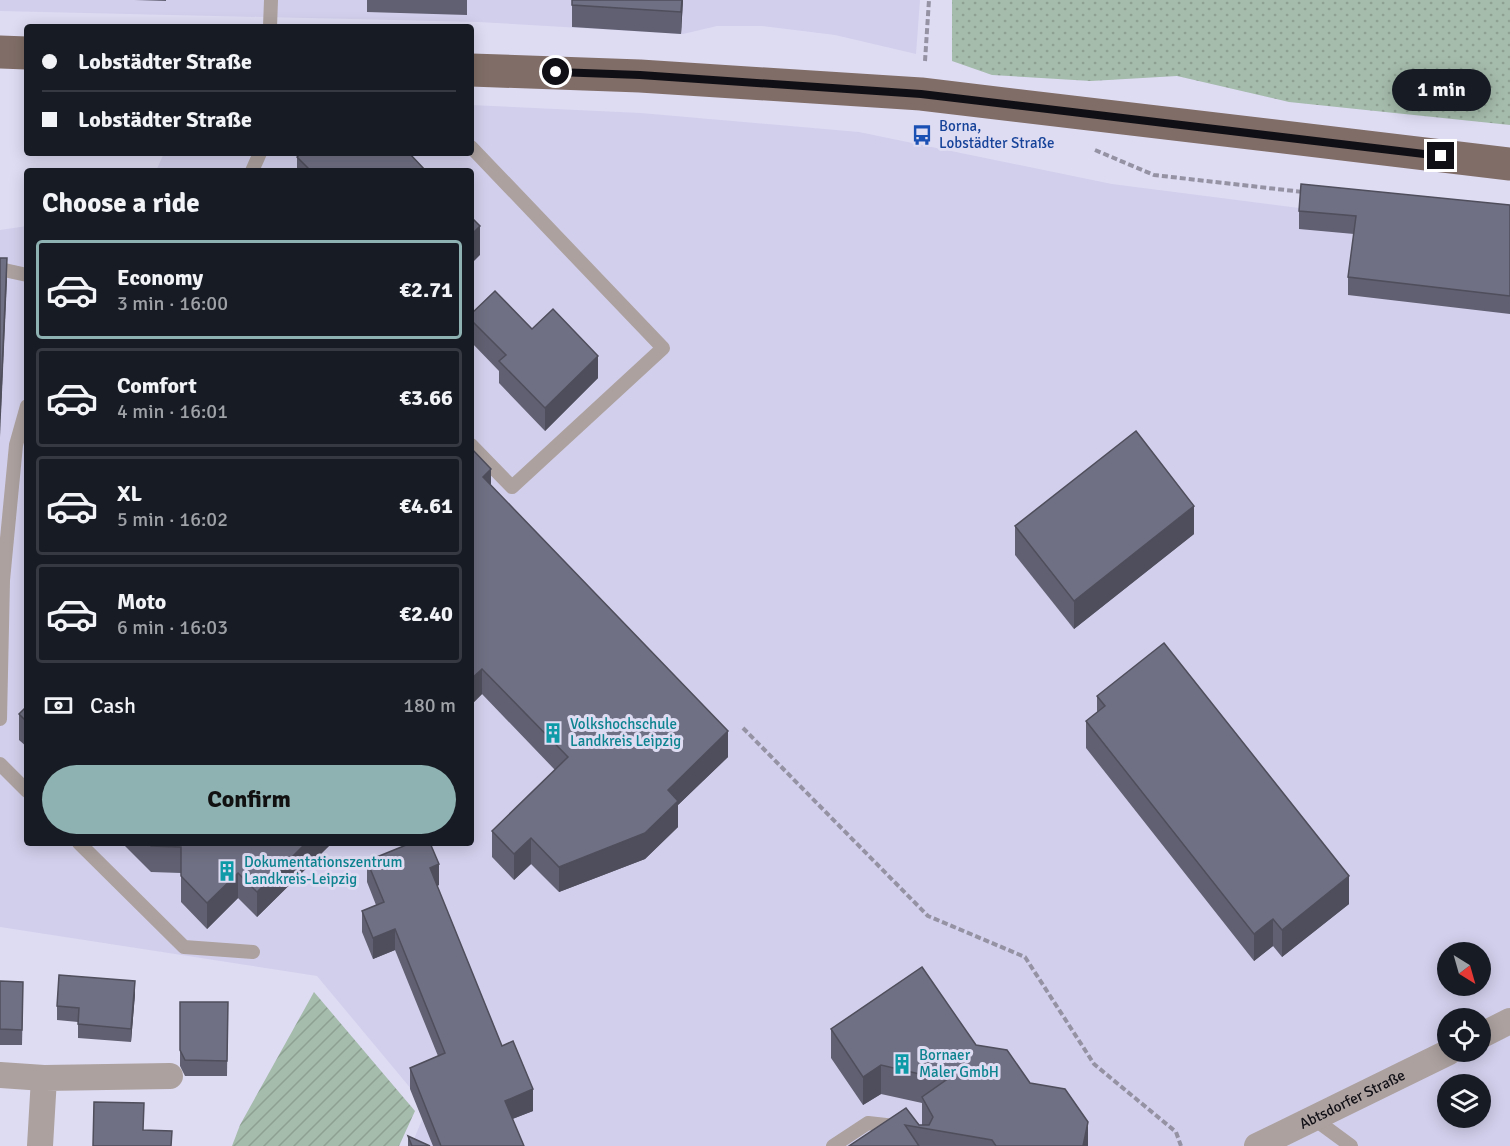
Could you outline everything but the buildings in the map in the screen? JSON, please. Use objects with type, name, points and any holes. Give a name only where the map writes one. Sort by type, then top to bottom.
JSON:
[{"type":"main road","points":[[0,52],[24,53]]},
{"type":"main road","points":[[474,69],[640,75],[921,94],[1510,164]]},
{"type":"street","points":[[1491,1030],[1510,1021]]},
{"type":"street","name":"Abtsdorfer Straße","points":[[1257,1146],[1437,1058]]},
{"type":"street","points":[[0,1075],[44,1078],[170,1076]]},
{"type":"street","points":[[40,1146],[44,1078]]},
{"type":"lane","points":[[270,24],[271,0]]},
{"type":"lane","points":[[474,150],[663,348],[512,487],[474,448]]},
{"type":"lane","points":[[0,269],[24,274]]},
{"type":"lane","points":[[0,719],[3,580],[16,446],[24,417]]},
{"type":"lane","points":[[0,764],[24,787]]},
{"type":"lane","points":[[83,846],[184,947],[254,952]]},
{"type":"lane","points":[[1313,1118],[1352,1146]]},
{"type":"lane","points":[[833,1146],[868,1123],[913,1128],[924,1146]]},
{"type":"path","points":[[921,94],[929,0]]},
{"type":"path","points":[[1094,150],[1154,175],[1310,193]]},
{"type":"path","points":[[743,728],[928,916],[1025,957],[1094,1064],[1176,1132],[1181,1146]]},
{"type":"shaded area","points":[[0,0],[920,0],[916,54],[835,35],[762,26],[717,26],[683,34],[478,22],[0,11]]},
{"type":"shaded area","points":[[474,105],[641,113],[859,132],[1112,184],[1510,235],[1510,1146],[411,1146],[427,1108],[317,976],[0,927],[0,230],[24,226],[24,846],[474,846],[474,168],[157,168],[163,156],[474,156]]},
{"type":"green space","points":[[952,0],[1510,0],[1510,125],[1289,102],[1177,76],[1091,81],[992,75],[952,61]]},
{"type":"green space","points":[[314,992],[415,1111],[399,1146],[232,1146],[240,1125]]},
{"type":"place","name":"Borna, Lobstädter Straße","points":[[922,135]]},
{"type":"place","name":"Volkshochschule Landkreis Leipzig","points":[[553,733]]},
{"type":"place","name":"Dokumentationszentrum Landkreis-Leipzig","points":[[227,871]]},
{"type":"place","name":"Bornaer Maler GmbH","points":[[902,1064]]},
{"type":"route","points":[[556,72],[640,75],[921,94],[1441,156]]}]
